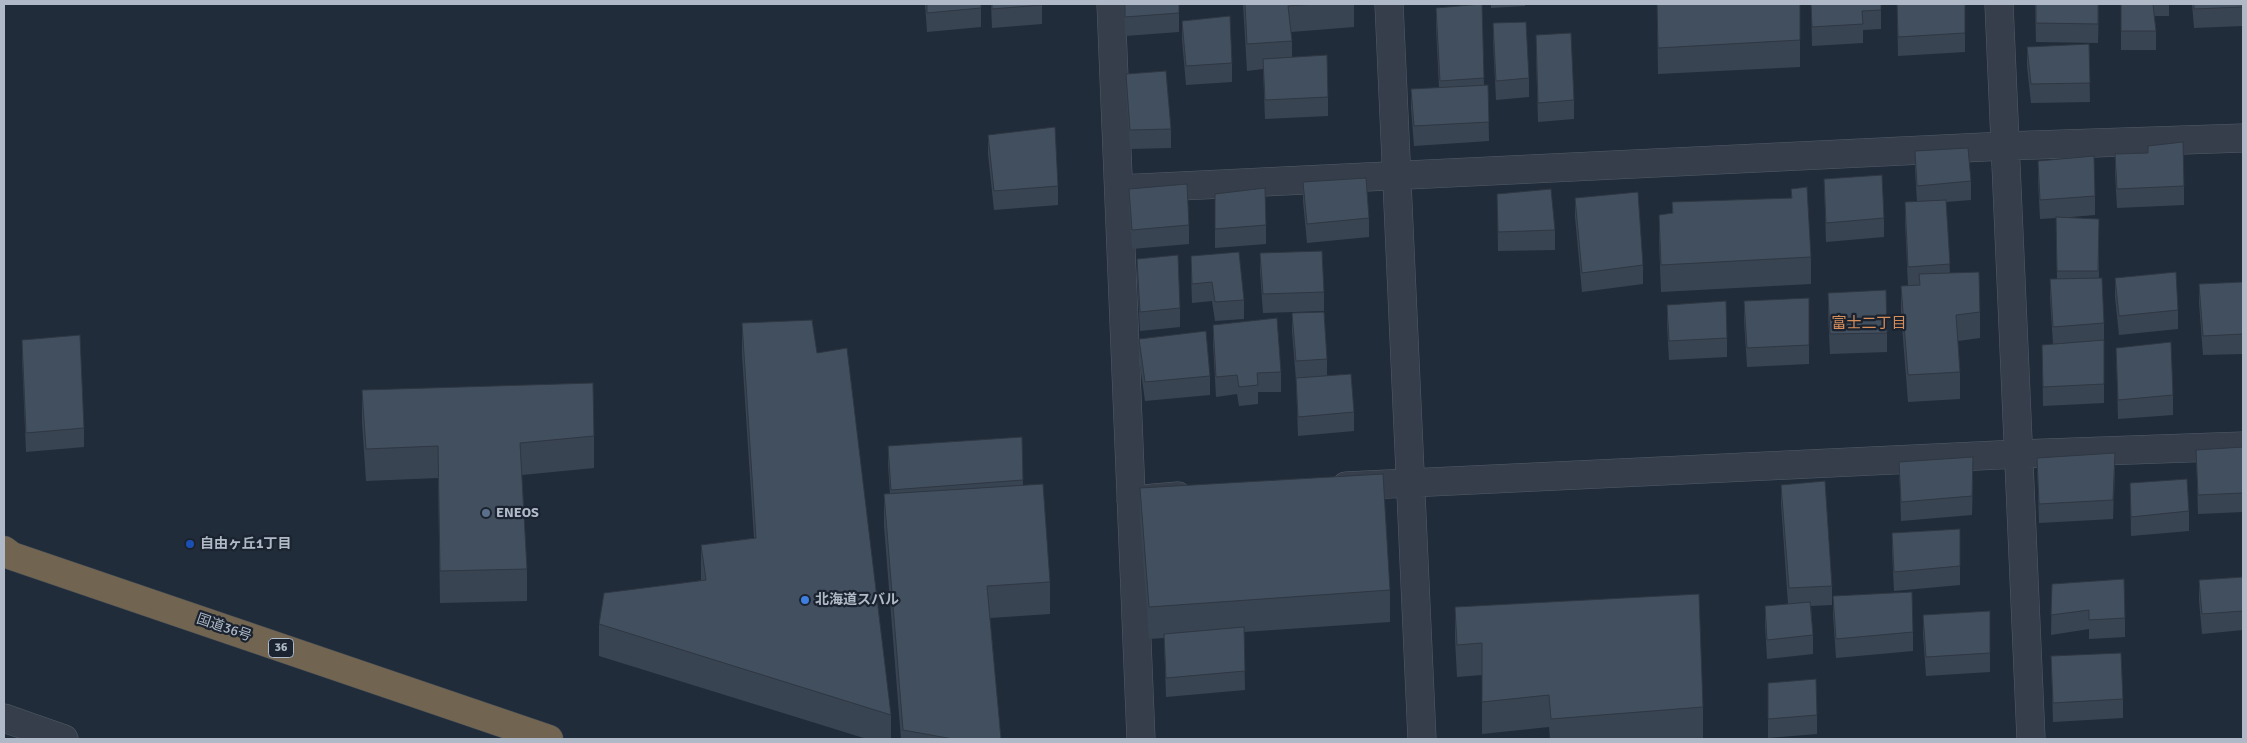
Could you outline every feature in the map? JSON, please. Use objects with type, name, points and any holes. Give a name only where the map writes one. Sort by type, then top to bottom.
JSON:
[{"type":"highway","name":"国道36号","points":[[7,554],[549,739]]},
{"type":"street","points":[[1111,4],[1141,739]]},
{"type":"street","points":[[1389,4],[1422,739]]},
{"type":"street","points":[[1999,4],[2031,739]]},
{"type":"street","points":[[1118,189],[2006,146],[2243,138]]},
{"type":"street","points":[[1321,487],[1411,481],[2243,446]]},
{"type":"street","points":[[1131,500],[1201,495]]},
{"type":"street","points":[[4,718],[64,739]]},
{"type":"building","points":[[927,4],[981,4],[981,8],[927,13]]},
{"type":"building","points":[[992,4],[1042,4],[1042,5],[992,9]]},
{"type":"building","points":[[1125,4],[1179,4],[1179,13],[1125,17]]},
{"type":"building","points":[[1245,4],[1317,4],[1288,6],[1292,41],[1247,44]]},
{"type":"building","points":[[1482,4],[1484,78],[1440,81],[1436,8]]},
{"type":"building","points":[[1657,4],[1800,4],[1800,40],[1658,48]]},
{"type":"building","points":[[1811,4],[1881,4],[1881,10],[1862,11],[1863,24],[1812,27]]},
{"type":"building","points":[[1897,4],[1965,4],[1965,33],[1898,37]]},
{"type":"building","points":[[2036,4],[2098,4],[2098,24],[2036,23]]},
{"type":"building","points":[[2121,4],[2153,4],[2156,31],[2121,31]]},
{"type":"building","points":[[2194,4],[2242,4],[2242,7],[2194,9]]},
{"type":"building","points":[[1230,16],[1232,63],[1186,66],[1182,21]]},
{"type":"building","points":[[1526,22],[1529,78],[1496,81],[1493,23]]},
{"type":"building","points":[[1571,33],[1574,100],[1538,103],[1536,35]]},
{"type":"building","points":[[2089,44],[2090,83],[2031,84],[2027,47]]},
{"type":"building","points":[[1327,55],[1328,97],[1265,100],[1263,59]]},
{"type":"building","points":[[1166,71],[1171,129],[1130,130],[1126,74]]},
{"type":"building","points":[[1488,85],[1489,122],[1414,126],[1411,89]]},
{"type":"building","points":[[1055,127],[1058,186],[994,191],[988,135]]},
{"type":"building","points":[[2183,142],[2184,186],[2117,189],[2115,154],[2148,153],[2148,146]]},
{"type":"building","points":[[1968,148],[1971,181],[1917,186],[1915,151]]},
{"type":"building","points":[[2094,156],[2095,196],[2040,200],[2038,161]]},
{"type":"building","points":[[1882,175],[1884,218],[1826,223],[1824,179]]},
{"type":"building","points":[[1366,178],[1369,218],[1307,224],[1303,182]]},
{"type":"building","points":[[1187,184],[1189,225],[1132,230],[1129,189]]},
{"type":"building","points":[[1807,187],[1811,257],[1661,265],[1659,215],[1673,213],[1672,202],[1792,198],[1791,189]]},
{"type":"building","points":[[1265,188],[1266,225],[1215,229],[1215,194]]},
{"type":"building","points":[[1551,189],[1555,230],[1498,232],[1497,194]]},
{"type":"building","points":[[1638,192],[1643,265],[1582,273],[1575,198]]},
{"type":"building","points":[[1946,200],[1950,264],[1908,267],[1905,202]]},
{"type":"building","points":[[2056,217],[2099,219],[2098,271],[2057,271]]},
{"type":"building","points":[[1322,251],[1324,292],[1263,294],[1260,253]]},
{"type":"building","points":[[1239,252],[1244,300],[1215,302],[1212,282],[1192,284],[1191,256]]},
{"type":"building","points":[[1178,255],[1180,308],[1140,312],[1137,259]]},
{"type":"building","points":[[1979,272],[1980,312],[1956,315],[1960,372],[1908,375],[1901,286],[1920,285],[1919,274]]},
{"type":"building","points":[[2176,272],[2178,310],[2119,316],[2115,278]]},
{"type":"building","points":[[2102,278],[2104,323],[2053,327],[2050,279]]},
{"type":"building","points":[[2243,282],[2243,334],[2203,336],[2199,284]]},
{"type":"building","points":[[1886,290],[1887,333],[1830,334],[1828,293]]},
{"type":"building","points":[[1809,298],[1809,345],[1747,348],[1744,301]]},
{"type":"building","points":[[1726,301],[1727,338],[1669,341],[1667,305]]},
{"type":"building","points":[[1324,312],[1327,359],[1296,361],[1292,313]]},
{"type":"building","points":[[1277,318],[1281,372],[1257,373],[1258,385],[1239,387],[1237,375],[1216,377],[1213,325]]},
{"type":"building","points":[[812,320],[817,353],[847,348],[891,715],[599,624],[604,593],[706,580],[701,545],[756,538],[742,323]]},
{"type":"building","points":[[1206,331],[1210,376],[1145,382],[1139,339]]},
{"type":"building","points":[[80,335],[84,428],[26,433],[22,340]]},
{"type":"building","points":[[2104,340],[2104,384],[2043,387],[2042,345]]},
{"type":"building","points":[[2171,342],[2173,395],[2118,400],[2116,348]]},
{"type":"building","points":[[1351,374],[1354,412],[1298,417],[1296,378]]},
{"type":"building","points":[[593,383],[594,436],[520,443],[527,569],[440,571],[438,446],[366,449],[362,390]]},
{"type":"building","points":[[1022,437],[1023,480],[891,490],[888,446]]},
{"type":"building","points":[[2243,447],[2243,493],[2198,495],[2196,450]]},
{"type":"building","points":[[2115,453],[2113,500],[2039,504],[2037,458]]},
{"type":"building","points":[[1973,457],[1972,496],[1901,502],[1899,462]]},
{"type":"building","points":[[1383,474],[1390,590],[1149,607],[1140,488]]},
{"type":"building","points":[[2187,479],[2189,511],[2131,517],[2130,483]]},
{"type":"building","points":[[1825,481],[1832,586],[1789,588],[1781,485]]},
{"type":"building","points":[[1043,484],[1050,582],[987,586],[1001,739],[953,739],[903,730],[884,494]]},
{"type":"building","points":[[1960,529],[1960,566],[1894,572],[1892,533]]},
{"type":"building","points":[[2243,577],[2243,611],[2202,614],[2199,580]]},
{"type":"building","points":[[2124,579],[2125,618],[2089,620],[2089,610],[2051,615],[2052,584]]},
{"type":"building","points":[[1912,592],[1913,632],[1836,639],[1833,596]]},
{"type":"building","points":[[1699,594],[1703,707],[1551,719],[1549,695],[1482,702],[1482,643],[1457,645],[1455,607]]},
{"type":"building","points":[[1810,602],[1813,635],[1767,640],[1765,606]]},
{"type":"building","points":[[1990,611],[1990,653],[1926,657],[1923,615]]},
{"type":"building","points":[[1244,627],[1245,671],[1166,678],[1164,634]]},
{"type":"building","points":[[2121,653],[2123,699],[2053,703],[2051,656]]},
{"type":"building","points":[[1816,679],[1817,715],[1768,719],[1768,683]]},
{"type":"place","name":"ENEOS","points":[[486,513]]},
{"type":"place","name":"自由ヶ丘1丁目","points":[[190,544]]},
{"type":"place","name":"北海道スバル","points":[[805,600]]},
{"type":"district","name":"富士二丁目","points":[[1869,324]]}]
